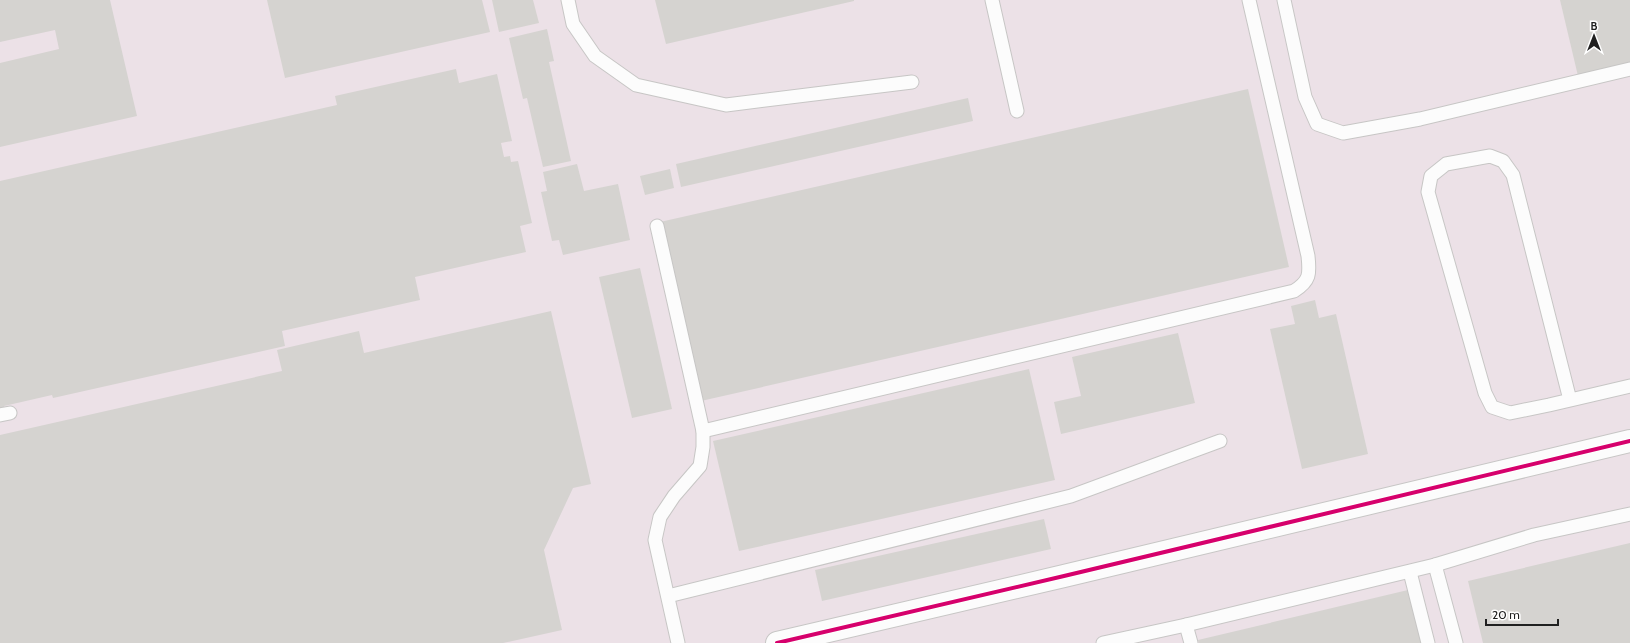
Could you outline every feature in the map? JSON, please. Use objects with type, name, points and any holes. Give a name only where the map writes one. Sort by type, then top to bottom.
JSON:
[{"type":"street","points":[[777,643],[1630,441]]},
{"type":"lane","points":[[568,0],[573,24],[595,56],[636,85],[726,105],[912,82]]},
{"type":"lane","points":[[992,0],[1017,111]]},
{"type":"lane","points":[[703,431],[1286,293],[1294,291],[1301,286],[1308,280],[1308,256],[1250,0]]},
{"type":"lane","points":[[1284,0],[1305,97],[1317,124],[1343,133],[1420,119],[1630,69]]},
{"type":"lane","points":[[1570,400],[1513,175],[1503,161],[1490,156],[1446,164],[1431,176],[1428,192],[1485,393],[1492,407],[1510,413],[1570,400],[1630,386]]},
{"type":"lane","points":[[657,226],[703,431],[703,447],[700,466],[674,496],[660,517],[655,540],[678,643]]},
{"type":"lane","points":[[668,596],[1071,496],[1220,441]]},
{"type":"lane","points":[[1103,643],[1410,572],[1534,535],[1630,514]]},
{"type":"lane","points":[[1436,565],[1456,643]]},
{"type":"lane","points":[[1410,572],[1428,643]]},
{"type":"lane","points":[[1186,625],[1191,643]]},
{"type":"shaded area","points":[[0,0],[1630,0],[1630,643],[0,643]]},
{"type":"building","points":[[0,0],[110,0],[137,116],[0,147],[0,63],[59,49],[55,30],[0,42]]},
{"type":"building","points":[[267,0],[482,0],[490,32],[285,78]]},
{"type":"building","points":[[492,0],[533,0],[539,23],[499,32]]},
{"type":"building","points":[[655,0],[854,0],[854,1],[666,44]]},
{"type":"building","points":[[1560,0],[1630,0],[1630,64],[1578,76]]},
{"type":"building","points":[[547,29],[554,61],[549,62],[571,161],[543,167],[527,98],[523,99],[509,38]]},
{"type":"building","points":[[456,69],[459,83],[497,74],[512,141],[501,143],[504,157],[510,156],[511,162],[518,161],[532,223],[520,226],[526,252],[415,277],[420,300],[282,331],[285,346],[53,398],[52,395],[4,406],[5,409],[0,410],[0,181],[337,105],[335,96]]},
{"type":"building","points":[[1248,89],[1289,267],[701,401],[660,222]]},
{"type":"building","points":[[968,98],[973,121],[681,187],[676,164]]},
{"type":"building","points":[[577,164],[584,191],[618,184],[630,240],[563,255],[559,240],[552,241],[541,192],[547,191],[543,172]]},
{"type":"building","points":[[670,169],[674,188],[645,195],[640,176]]},
{"type":"building","points":[[640,268],[672,409],[632,418],[599,277]]},
{"type":"building","points":[[1315,300],[1319,318],[1336,314],[1368,454],[1302,469],[1270,329],[1295,324],[1291,306]]},
{"type":"building","points":[[551,311],[591,484],[573,488],[544,550],[562,630],[503,643],[0,643],[0,435],[282,371],[277,350],[359,331],[364,353]]},
{"type":"building","points":[[1178,333],[1195,403],[1061,434],[1054,402],[1081,396],[1072,357]]},
{"type":"building","points":[[1029,369],[1055,480],[739,551],[713,441]]},
{"type":"building","points":[[1044,519],[1051,549],[822,601],[815,570]]},
{"type":"building","points":[[1630,543],[1630,643],[1483,643],[1468,581]]},
{"type":"building","points":[[1408,590],[1421,643],[1199,643],[1198,640]]},
{"type":"cycle path","points":[[777,643],[1630,441]]}]
